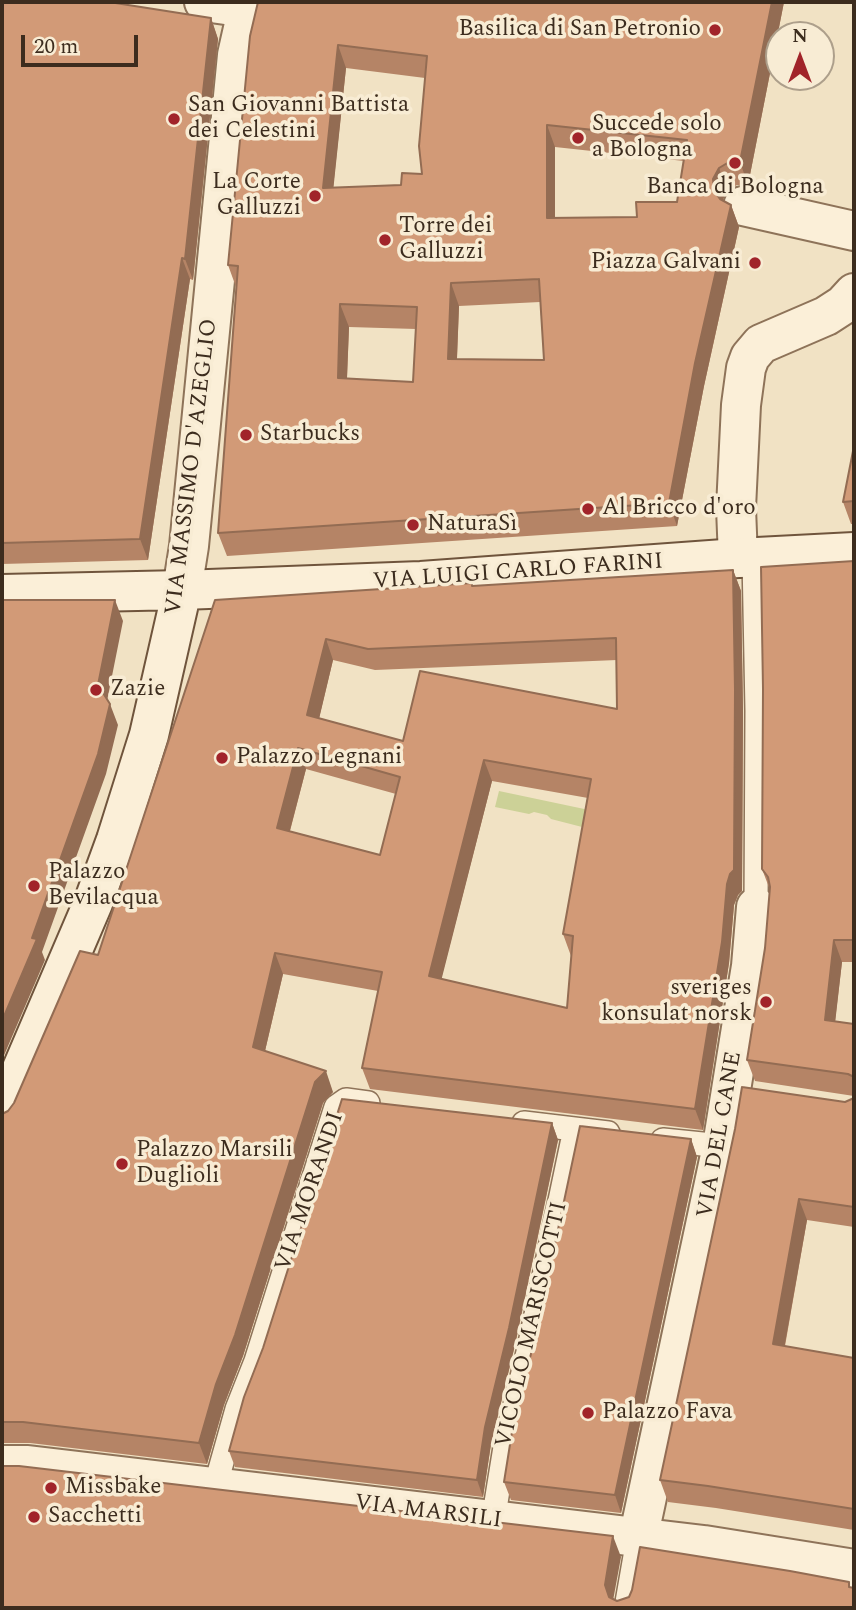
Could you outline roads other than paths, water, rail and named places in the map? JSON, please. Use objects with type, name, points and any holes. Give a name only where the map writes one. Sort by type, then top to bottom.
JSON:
[{"type":"street","points":[[204,2],[248,5]]},
{"type":"street","name":"VIA MASSIMO D'AZEGLIO","points":[[2,1115],[93,903],[116,840],[149,735],[182,590],[189,546],[237,55],[248,5]]},
{"type":"street","points":[[743,206],[854,231]]},
{"type":"street","points":[[746,558],[736,508],[741,405],[750,357],[761,344],[826,316],[854,293]]},
{"type":"street","name":"VIA LUIGI CARLO FARINI","points":[[2,594],[421,581],[854,552]]},
{"type":"street","name":"VIA DEL CANE","points":[[638,1539],[722,1146],[744,1094],[756,907]]},
{"type":"street","name":"VIA MARSILI","points":[[2,1465],[27,1465],[215,1486],[704,1545],[854,1569]]},
{"type":"lane","name":"VIA DEL CANE","points":[[746,558],[757,711],[756,907]]},
{"type":"lane","name":"VIA MORANDI","points":[[215,1486],[237,1409],[256,1361],[336,1107],[346,1100],[386,1105]]},
{"type":"lane","points":[[508,1121],[722,1146]]},
{"type":"lane","name":"VICOLO MARISCOTTI","points":[[494,1521],[505,1447],[529,1348],[575,1129]]},
{"type":"lane","points":[[626,1608],[638,1539]]},
{"type":"place","name":"Basilica di San Petronio","points":[[715,30]]},
{"type":"place","name":"San Giovanni Battista dei Celestini","points":[[174,119]]},
{"type":"place","name":"Succede solo a Bologna","points":[[578,138]]},
{"type":"place","name":"Banca di Bologna","points":[[735,163]]},
{"type":"place","name":"La Corte Galluzzi","points":[[315,196]]},
{"type":"place","name":"Torre dei Galluzzi","points":[[385,240]]},
{"type":"place","name":"Piazza Galvani","points":[[755,263]]},
{"type":"place","name":"Starbucks","points":[[246,435]]},
{"type":"place","name":"Al Bricco d'oro","points":[[588,509]]},
{"type":"place","name":"NaturaSì","points":[[413,525]]},
{"type":"place","name":"Zazie","points":[[96,690]]},
{"type":"place","name":"Palazzo Legnani","points":[[222,758]]},
{"type":"place","name":"Palazzo Bevilacqua","points":[[34,886]]},
{"type":"place","name":"sveriges konsulat norsk","points":[[766,1002]]},
{"type":"place","name":"Palazzo Marsili Duglioli","points":[[122,1164]]},
{"type":"place","name":"Palazzo Fava","points":[[588,1413]]},
{"type":"place","name":"Missbake","points":[[51,1488]]},
{"type":"place","name":"Sacchetti","points":[[34,1517]]}]
